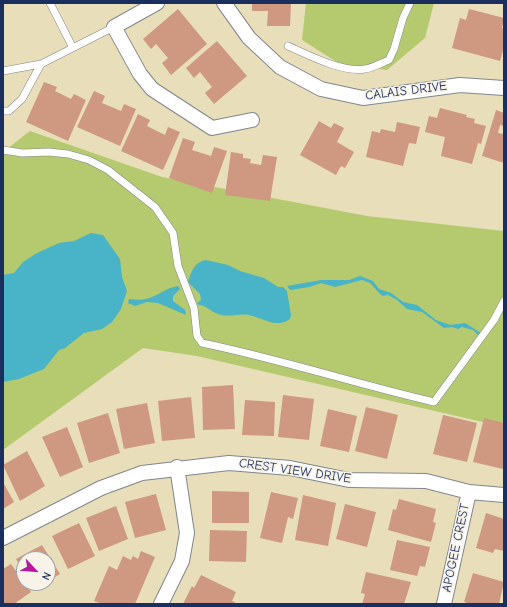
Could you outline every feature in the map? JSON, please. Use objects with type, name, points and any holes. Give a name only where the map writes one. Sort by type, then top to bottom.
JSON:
[{"type":"street","points":[[157,3],[114,27],[140,74],[152,89],[212,128],[252,120]]},
{"type":"street","name":"CALAIS DRIVE","points":[[224,3],[249,38],[280,67],[321,89],[363,98],[460,85],[504,88]]},
{"type":"street","name":"CREST VIEW DRIVE","points":[[3,538],[101,488],[142,473],[177,467],[229,463],[290,468],[350,480],[426,481],[469,492],[504,495]]},
{"type":"street","points":[[161,604],[182,561],[187,533],[177,467]]},
{"type":"street","name":"APOGEE CREST","points":[[444,604],[469,492]]},
{"type":"lane","points":[[50,3],[73,48]]},
{"type":"lane","points":[[288,46],[320,61],[344,68],[365,69],[389,60],[394,49],[403,18],[410,3]]},
{"type":"lane","points":[[3,71],[41,64],[114,27]]},
{"type":"lane","points":[[3,111],[9,111],[22,100],[41,64]]},
{"type":"lane","points":[[3,150],[22,153],[49,152],[68,154],[89,160],[108,170],[155,207],[173,233],[178,266],[194,308],[197,336],[202,343],[245,352],[434,402],[494,320],[504,301]]},
{"type":"green space","points":[[306,3],[434,3],[425,38],[387,70],[340,64],[302,40]]},
{"type":"green space","points":[[30,131],[162,177],[367,216],[504,231],[504,427],[197,356],[143,348],[3,450],[3,152]]},
{"type":"water","points":[[91,233],[103,235],[120,259],[122,277],[127,291],[121,309],[112,322],[102,329],[84,333],[65,348],[59,350],[44,369],[19,379],[3,382],[3,275],[14,273],[23,262],[37,253],[59,243],[74,241]]},
{"type":"water","points":[[206,260],[228,265],[240,271],[264,278],[278,287],[283,287],[287,291],[291,315],[290,319],[285,322],[274,323],[249,315],[222,315],[199,305],[197,303],[201,300],[200,294],[188,282],[196,265]]},
{"type":"water","points":[[360,276],[373,281],[379,289],[391,293],[403,302],[417,305],[436,320],[450,325],[465,323],[481,333],[479,336],[473,330],[462,327],[458,329],[452,327],[444,328],[422,312],[407,309],[397,300],[388,295],[383,296],[370,283],[362,280],[335,287],[321,283],[309,287],[290,290],[287,286],[321,280],[349,280]]},
{"type":"water","points":[[178,286],[180,289],[173,296],[173,301],[185,310],[186,315],[158,303],[147,302],[135,306],[128,303],[129,299],[137,300],[150,298],[165,290]]},
{"type":"building","points":[[252,3],[291,3],[290,26],[267,26],[268,11],[252,11]]},
{"type":"building","points":[[178,9],[207,44],[171,75],[162,63],[168,58],[156,44],[151,49],[143,39]]},
{"type":"building","points":[[469,9],[504,18],[502,28],[504,29],[504,47],[500,61],[452,48],[460,18],[466,20]]},
{"type":"building","points":[[217,41],[247,76],[214,104],[205,93],[212,87],[200,72],[194,78],[186,68]]},
{"type":"building","points":[[44,82],[57,87],[55,91],[71,99],[74,94],[86,100],[68,141],[26,122]]},
{"type":"building","points":[[94,91],[105,96],[102,103],[121,111],[124,104],[136,109],[120,146],[77,127]]},
{"type":"building","points":[[440,108],[467,115],[466,117],[475,119],[474,123],[486,126],[481,144],[478,143],[472,164],[441,156],[445,137],[425,132],[429,116],[437,118]]},
{"type":"building","points":[[496,110],[504,113],[504,126],[500,125],[498,133],[504,134],[504,163],[482,156]]},
{"type":"building","points":[[138,114],[150,120],[147,126],[165,135],[168,127],[180,132],[163,170],[121,151]]},
{"type":"building","points":[[319,121],[331,128],[334,123],[344,128],[337,142],[354,152],[345,168],[341,166],[336,175],[300,155]]},
{"type":"building","points":[[397,122],[420,127],[416,144],[409,143],[403,166],[366,157],[372,131],[380,133],[381,129],[395,132]]},
{"type":"building","points":[[183,138],[195,142],[192,150],[211,156],[214,147],[227,151],[212,193],[169,178]]},
{"type":"building","points":[[231,152],[243,154],[243,158],[251,159],[250,163],[261,165],[263,155],[277,157],[270,201],[225,195]]},
{"type":"building","points":[[233,385],[235,429],[203,430],[202,387]]},
{"type":"building","points":[[283,395],[314,399],[309,440],[278,437]]},
{"type":"building","points":[[191,397],[195,438],[162,441],[158,401]]},
{"type":"building","points":[[245,400],[275,402],[274,436],[242,435]]},
{"type":"building","points":[[147,403],[155,443],[124,449],[116,409]]},
{"type":"building","points":[[366,407],[398,415],[387,459],[355,451]]},
{"type":"building","points":[[328,409],[357,416],[349,452],[320,446]]},
{"type":"building","points":[[108,413],[120,453],[89,463],[77,423]]},
{"type":"building","points":[[443,415],[477,423],[467,462],[433,454]]},
{"type":"building","points":[[484,418],[504,423],[503,469],[473,462]]},
{"type":"building","points":[[67,427],[83,467],[60,477],[42,437]]},
{"type":"building","points":[[27,451],[45,486],[20,501],[3,465]]},
{"type":"building","points":[[3,482],[14,502],[3,509]]},
{"type":"building","points":[[212,491],[249,492],[249,523],[212,523]]},
{"type":"building","points":[[271,492],[298,498],[293,519],[288,517],[282,543],[260,538]]},
{"type":"building","points":[[156,494],[166,530],[135,538],[125,502]]},
{"type":"building","points":[[303,495],[336,503],[328,546],[295,540]]},
{"type":"building","points":[[399,499],[436,509],[433,522],[436,523],[431,542],[388,530],[393,509],[396,510]]},
{"type":"building","points":[[345,504],[376,512],[367,547],[336,539]]},
{"type":"building","points":[[116,506],[128,539],[99,551],[86,518]]},
{"type":"building","points":[[486,513],[504,519],[504,551],[495,549],[493,553],[476,548]]},
{"type":"building","points":[[79,523],[95,556],[68,569],[52,536]]},
{"type":"building","points":[[210,530],[247,531],[246,562],[209,561]]},
{"type":"building","points":[[397,540],[430,547],[425,567],[420,566],[417,576],[390,570]]},
{"type":"building","points":[[42,545],[46,551],[31,551]]},
{"type":"building","points":[[141,551],[155,557],[135,604],[102,604],[94,601],[109,566],[117,570],[123,556],[131,560],[133,556],[138,559]]},
{"type":"building","points":[[11,564],[16,571],[16,591],[31,592],[14,604],[4,604],[3,569]]},
{"type":"building","points":[[56,568],[60,574],[56,576]]},
{"type":"building","points":[[366,572],[411,582],[404,604],[362,604],[365,594],[361,593]]},
{"type":"building","points":[[473,573],[504,582],[499,604],[469,604],[464,602]]},
{"type":"building","points":[[201,575],[236,592],[232,601],[235,602],[234,604],[183,604],[192,586],[194,588]]}]
